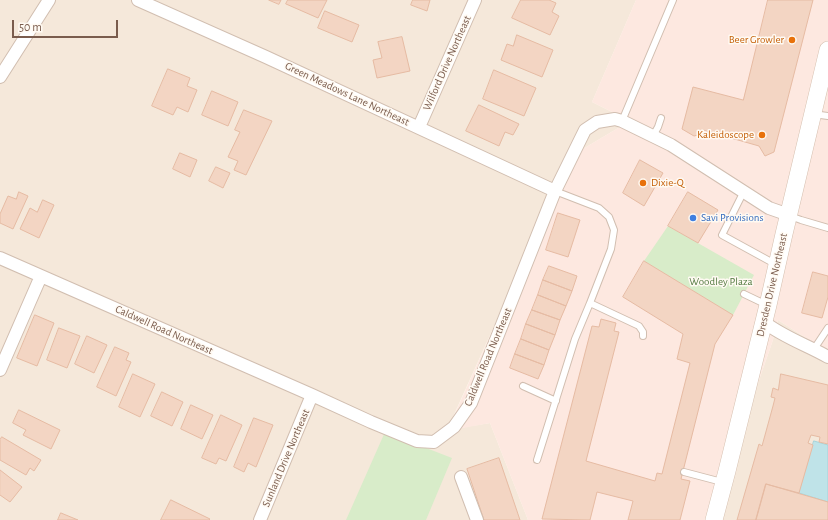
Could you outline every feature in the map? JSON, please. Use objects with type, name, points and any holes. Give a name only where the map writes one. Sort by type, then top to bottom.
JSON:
[{"type":"street","points":[[0,78],[49,0]]},
{"type":"street","name":"Green Meadows Lane Northeast","points":[[138,0],[420,127],[556,191]]},
{"type":"street","name":"Wilford Drive Northeast","points":[[420,127],[475,0]]},
{"type":"street","name":"Dresden Drive Northeast","points":[[714,520],[764,322],[789,215],[820,115],[828,50]]},
{"type":"street","name":"Caldwell Road Northeast","points":[[0,258],[371,422],[417,441],[434,442],[454,427],[471,402],[556,191],[585,130],[597,122],[615,119],[622,121],[671,145],[769,208],[789,215]]},
{"type":"street","points":[[0,370],[41,276]]},
{"type":"street","points":[[764,322],[774,330],[828,357]]},
{"type":"street","name":"Sunland Drive Northeast","points":[[260,520],[312,395]]},
{"type":"street","points":[[461,477],[476,520]]},
{"type":"lane","points":[[622,121],[673,0]]},
{"type":"lane","points":[[652,136],[658,127],[661,118]]},
{"type":"lane","points":[[538,460],[575,339],[611,249],[614,230],[609,217],[599,208],[556,191]]},
{"type":"lane","points":[[744,191],[722,235],[777,265]]},
{"type":"lane","points":[[789,215],[828,228]]},
{"type":"lane","points":[[744,294],[768,305]]},
{"type":"lane","points":[[590,302],[639,326],[643,332],[643,336]]},
{"type":"lane","points":[[814,349],[828,328]]},
{"type":"lane","points":[[523,386],[556,400]]},
{"type":"lane","points":[[684,472],[724,482]]},
{"type":"shaded area","points":[[0,0],[636,0],[592,102],[630,121],[571,156],[447,430],[490,423],[528,520],[0,520]]},
{"type":"shaded area","points":[[636,0],[828,0],[828,352],[778,320],[772,343],[727,471],[714,520],[528,520],[490,423],[447,431],[571,156],[630,121],[592,102]]},
{"type":"shaded area","points":[[778,320],[828,352],[828,520],[714,520],[727,471],[772,343]]},
{"type":"green space","name":"Woodley Plaza","points":[[668,226],[754,275],[733,315],[644,261]]},
{"type":"green space","points":[[385,432],[452,458],[426,520],[346,520]]},
{"type":"water","points":[[814,441],[828,445],[828,502],[799,493]]},
{"type":"building","points":[[269,0],[281,0],[279,4]]},
{"type":"building","points":[[288,0],[327,0],[318,18],[286,4]]},
{"type":"building","points":[[413,0],[430,0],[427,11],[411,5]]},
{"type":"building","points":[[521,0],[549,0],[556,3],[552,12],[559,16],[550,35],[512,18]]},
{"type":"building","points":[[768,0],[813,0],[774,152],[765,156],[759,146],[703,130],[702,134],[694,136],[682,129],[693,87],[743,100]]},
{"type":"building","points":[[325,11],[359,25],[352,42],[318,28]]},
{"type":"building","points":[[517,35],[553,50],[542,77],[501,60],[507,44],[513,46]]},
{"type":"building","points":[[402,37],[410,71],[377,78],[373,60],[382,58],[378,42]]},
{"type":"building","points":[[168,69],[190,78],[187,86],[197,90],[188,112],[177,107],[173,115],[152,106]]},
{"type":"building","points":[[494,70],[536,88],[524,116],[483,99]]},
{"type":"building","points":[[212,91],[238,102],[228,126],[202,115]]},
{"type":"building","points":[[479,105],[519,124],[513,135],[505,132],[499,146],[466,131]]},
{"type":"building","points":[[244,110],[272,121],[246,175],[234,170],[238,161],[228,157],[240,132],[235,130]]},
{"type":"building","points":[[180,153],[197,160],[190,177],[173,169]]},
{"type":"building","name":"Dixie-Q","points":[[640,160],[663,173],[644,206],[623,193]]},
{"type":"building","points":[[216,167],[230,173],[223,188],[209,181]]},
{"type":"building","points":[[19,192],[28,196],[13,229],[0,223],[0,214],[8,196],[16,199]]},
{"type":"building","name":"Savi Provisions","points":[[688,192],[718,210],[698,243],[668,226]]},
{"type":"building","points":[[43,200],[54,205],[39,238],[20,229],[30,208],[37,212]]},
{"type":"building","points":[[558,213],[580,220],[568,257],[546,250]]},
{"type":"building","points":[[644,261],[733,315],[715,344],[681,479],[690,481],[680,520],[628,520],[633,501],[597,492],[590,520],[542,519],[592,326],[599,327],[601,319],[616,323],[614,331],[619,332],[586,461],[655,481],[657,473],[662,474],[690,363],[677,359],[683,334],[623,297]]},
{"type":"building","points":[[549,266],[577,276],[572,291],[543,280]]},
{"type":"building","points":[[813,272],[828,276],[828,297],[822,318],[802,313]]},
{"type":"building","points":[[543,280],[572,291],[566,306],[538,295]]},
{"type":"building","points":[[538,295],[566,306],[560,320],[532,310]]},
{"type":"building","points":[[532,310],[560,320],[555,335],[526,324]]},
{"type":"building","points":[[35,315],[54,323],[37,366],[17,358]]},
{"type":"building","points":[[526,324],[555,335],[549,350],[521,339]]},
{"type":"building","points":[[59,328],[80,336],[67,368],[47,360]]},
{"type":"building","points":[[87,336],[107,345],[94,373],[75,364]]},
{"type":"building","points":[[521,339],[549,350],[544,365],[515,354]]},
{"type":"building","points":[[115,347],[129,353],[126,360],[131,362],[116,396],[97,387]]},
{"type":"building","points":[[515,354],[544,365],[538,379],[510,368]]},
{"type":"building","points":[[133,374],[155,384],[140,417],[119,407]]},
{"type":"building","points":[[781,374],[828,385],[828,444],[819,442],[820,437],[811,435],[808,443],[813,445],[799,493],[766,484],[756,520],[737,520],[759,444],[762,446],[773,406],[775,398],[771,397],[773,388],[778,390]]},
{"type":"building","points":[[162,392],[183,402],[172,426],[151,416]]},
{"type":"building","points":[[191,405],[213,415],[202,439],[181,429]]},
{"type":"building","points":[[19,410],[60,430],[51,449],[23,435],[26,430],[13,423]]},
{"type":"building","points":[[221,415],[242,425],[226,461],[219,458],[216,464],[202,458]]},
{"type":"building","points":[[254,418],[273,425],[256,467],[248,463],[244,472],[234,467]]},
{"type":"building","points":[[2,437],[41,460],[34,471],[30,468],[26,475],[0,460],[0,440]]},
{"type":"building","points":[[499,458],[520,520],[484,520],[467,469]]},
{"type":"building","points":[[0,470],[22,487],[10,502],[0,495]]},
{"type":"building","points":[[766,484],[828,502],[828,520],[756,520]]},
{"type":"building","points":[[171,500],[210,519],[161,520]]},
{"type":"building","points":[[61,513],[78,520],[58,520]]},
{"type":"place","name":"Beer Growler","points":[[792,40]]},
{"type":"place","name":"Kaleidoscope","points":[[762,135]]},
{"type":"place","name":"Dixie-Q","points":[[643,183]]},
{"type":"place","name":"Savi Provisions","points":[[693,218]]}]
